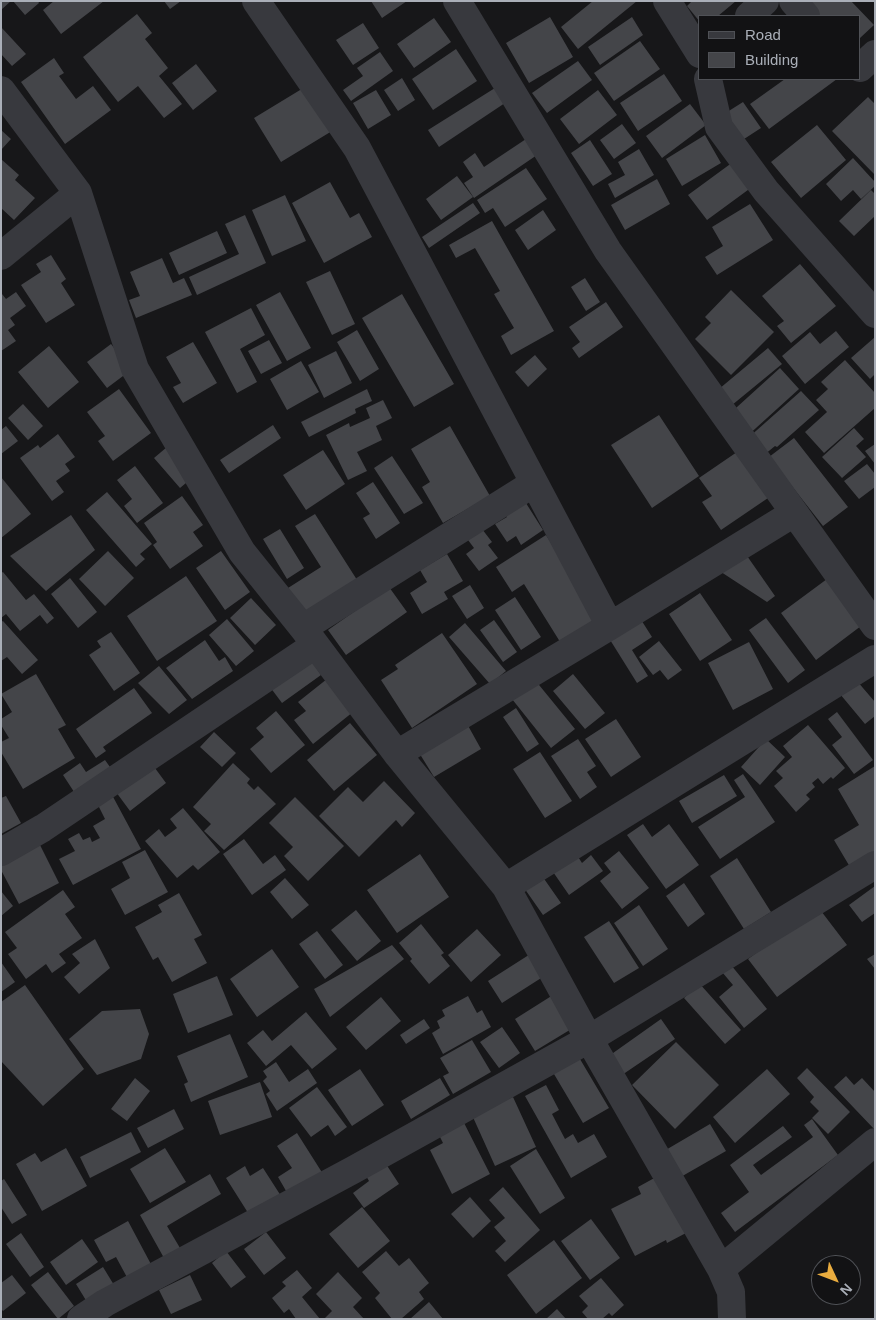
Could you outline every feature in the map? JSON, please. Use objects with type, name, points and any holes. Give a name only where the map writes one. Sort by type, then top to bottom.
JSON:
[{"type":"street","points":[[256,1],[357,148],[610,626]]},
{"type":"street","points":[[457,1],[608,251],[875,626]]},
{"type":"street","points":[[667,1],[698,51]]},
{"type":"street","points":[[750,15],[766,1]]},
{"type":"street","points":[[793,1],[805,15]]},
{"type":"street","points":[[861,67],[875,54]]},
{"type":"street","points":[[708,80],[719,127],[766,191],[875,314]]},
{"type":"street","points":[[1,90],[78,193],[135,370],[242,552],[397,754],[506,887],[589,1040],[721,1269],[732,1292],[732,1319]]},
{"type":"street","points":[[1,256],[78,193]]},
{"type":"street","points":[[1,852],[43,828],[309,637],[534,483]]},
{"type":"street","points":[[397,754],[794,513]]},
{"type":"street","points":[[506,887],[875,659]]},
{"type":"street","points":[[80,1319],[105,1303],[362,1166],[589,1040],[875,865]]},
{"type":"street","points":[[721,1269],[875,1142]]},
{"type":"building","points":[[1,1],[11,1],[1,10]]},
{"type":"building","points":[[13,1],[38,1],[39,3],[25,15]]},
{"type":"building","points":[[54,1],[104,1],[61,34],[43,10]]},
{"type":"building","points":[[164,1],[181,1],[170,9]]},
{"type":"building","points":[[371,1],[407,1],[382,18]]},
{"type":"building","points":[[593,1],[637,1],[578,49],[561,27]]},
{"type":"building","points":[[692,1],[736,1],[719,15],[698,15],[698,20],[687,6]]},
{"type":"building","points":[[802,1],[851,1],[874,25],[861,37],[861,15],[815,15]]},
{"type":"building","points":[[137,14],[152,33],[145,39],[168,68],[159,76],[182,104],[164,118],[138,86],[118,102],[83,57]]},
{"type":"building","points":[[550,17],[573,57],[529,83],[506,43]]},
{"type":"building","points":[[632,17],[643,35],[600,65],[588,47]]},
{"type":"building","points":[[434,18],[451,42],[414,68],[397,44]]},
{"type":"building","points":[[363,23],[379,48],[353,65],[336,40]]},
{"type":"building","points":[[1,27],[26,54],[12,66],[1,54]]},
{"type":"building","points":[[640,41],[660,69],[614,101],[594,73]]},
{"type":"building","points":[[456,49],[477,81],[433,110],[412,79]]},
{"type":"building","points":[[380,52],[393,71],[351,101],[343,90],[363,76],[357,68]]},
{"type":"building","points":[[54,58],[64,73],[59,76],[76,99],[93,86],[111,110],[65,144],[21,82]]},
{"type":"building","points":[[578,61],[592,80],[547,113],[532,93]]},
{"type":"building","points":[[196,64],[217,91],[193,110],[172,83]]},
{"type":"building","points":[[664,74],[682,101],[638,131],[620,103]]},
{"type":"building","points":[[402,78],[415,100],[398,111],[384,90]]},
{"type":"building","points":[[784,80],[836,80],[769,129],[750,104]]},
{"type":"building","points":[[305,87],[332,131],[281,162],[254,118]]},
{"type":"building","points":[[495,88],[505,103],[439,147],[428,130]]},
{"type":"building","points":[[376,90],[391,115],[368,129],[353,103]]},
{"type":"building","points":[[598,90],[617,115],[579,144],[560,119]]},
{"type":"building","points":[[868,97],[875,104],[875,175],[832,131]]},
{"type":"building","points":[[743,102],[761,128],[741,141],[724,114]]},
{"type":"building","points":[[690,104],[706,125],[662,158],[646,136]]},
{"type":"building","points":[[622,124],[636,143],[614,159],[600,140]]},
{"type":"building","points":[[817,125],[846,160],[801,198],[771,162]]},
{"type":"building","points":[[1,130],[11,139],[1,150]]},
{"type":"building","points":[[705,135],[721,163],[682,186],[666,159]]},
{"type":"building","points":[[526,139],[537,155],[474,198],[464,183],[473,177],[463,162],[475,153],[484,167]]},
{"type":"building","points":[[590,140],[612,174],[593,186],[571,153]]},
{"type":"building","points":[[639,149],[654,175],[615,198],[608,184],[625,175],[618,162]]},
{"type":"building","points":[[853,158],[875,182],[875,186],[861,199],[853,190],[841,201],[826,184]]},
{"type":"building","points":[[1,159],[19,175],[15,180],[35,198],[14,220],[1,208]]},
{"type":"building","points":[[733,162],[752,187],[707,220],[688,195]]},
{"type":"building","points":[[526,168],[547,199],[505,227],[493,208],[485,213],[477,200]]},
{"type":"building","points":[[457,176],[473,197],[441,220],[426,199]]},
{"type":"building","points":[[657,179],[670,204],[625,230],[611,205]]},
{"type":"building","points":[[330,182],[350,218],[359,213],[372,237],[324,263],[292,203]]},
{"type":"building","points":[[871,190],[875,194],[875,216],[854,236],[839,221]]},
{"type":"building","points":[[285,195],[306,241],[272,256],[252,210]]},
{"type":"building","points":[[473,203],[480,213],[429,248],[422,237]]},
{"type":"building","points":[[750,204],[773,240],[717,275],[705,257],[723,246],[712,227]]},
{"type":"building","points":[[543,210],[556,230],[528,250],[515,230]]},
{"type":"building","points":[[245,215],[266,263],[197,295],[189,277],[239,254],[225,224]]},
{"type":"building","points":[[492,221],[554,331],[511,355],[501,336],[514,328],[494,294],[500,291],[475,248],[456,258],[449,245]]},
{"type":"building","points":[[217,231],[227,253],[179,275],[169,253]]},
{"type":"building","points":[[51,255],[66,279],[61,283],[75,305],[46,323],[21,285],[41,272],[36,264]]},
{"type":"building","points":[[162,258],[173,283],[184,278],[192,295],[136,318],[129,300],[140,296],[130,272]]},
{"type":"building","points":[[800,264],[836,306],[791,343],[777,326],[784,321],[762,296]]},
{"type":"building","points":[[330,271],[355,324],[332,335],[306,282]]},
{"type":"building","points":[[585,278],[600,302],[586,311],[571,287]]},
{"type":"building","points":[[731,290],[774,332],[731,375],[695,339],[711,323],[705,317]]},
{"type":"building","points":[[16,292],[26,306],[10,318],[15,325],[8,330],[16,341],[1,351],[1,295],[6,299]]},
{"type":"building","points":[[280,292],[311,348],[287,361],[256,305]]},
{"type":"building","points":[[402,294],[454,384],[414,407],[362,318]]},
{"type":"building","points":[[606,302],[623,327],[579,358],[572,348],[580,342],[569,327]]},
{"type":"building","points":[[251,308],[265,335],[240,349],[257,382],[237,393],[205,332]]},
{"type":"building","points":[[357,330],[379,369],[360,381],[337,342]]},
{"type":"building","points":[[836,331],[849,347],[805,384],[782,356],[810,332],[820,344]]},
{"type":"building","points":[[875,337],[875,374],[870,379],[851,358]]},
{"type":"building","points":[[269,340],[282,363],[261,374],[248,351]]},
{"type":"building","points":[[193,342],[217,383],[183,403],[173,387],[181,383],[166,357]]},
{"type":"building","points":[[111,344],[131,370],[107,388],[87,362]]},
{"type":"building","points":[[49,346],[79,382],[48,408],[18,372]]},
{"type":"building","points":[[768,348],[782,364],[726,410],[713,394]]},
{"type":"building","points":[[336,351],[352,383],[324,398],[308,365]]},
{"type":"building","points":[[535,355],[547,369],[528,387],[515,372]]},
{"type":"building","points":[[845,360],[875,393],[875,408],[824,453],[805,432],[827,412],[816,400],[828,389],[821,382]]},
{"type":"building","points":[[301,361],[319,392],[287,410],[270,379]]},
{"type":"building","points":[[780,368],[799,389],[745,438],[726,417]]},
{"type":"building","points":[[119,389],[151,433],[113,461],[98,441],[105,436],[87,412]]},
{"type":"building","points":[[367,389],[372,401],[355,409],[356,413],[309,437],[301,422]]},
{"type":"building","points":[[801,391],[819,410],[777,447],[775,446],[764,455],[748,438]]},
{"type":"building","points":[[383,400],[392,418],[376,426],[382,440],[357,452],[367,471],[348,480],[326,435],[349,423],[350,427],[370,418],[366,408]]},
{"type":"building","points":[[23,404],[43,426],[28,440],[8,418]]},
{"type":"building","points":[[659,415],[699,476],[652,508],[611,445]]},
{"type":"building","points":[[273,425],[281,438],[229,473],[220,460]]},
{"type":"building","points":[[6,426],[18,441],[1,454],[1,430]]},
{"type":"building","points":[[450,426],[490,496],[443,523],[422,487],[430,482],[411,449]]},
{"type":"building","points":[[854,428],[864,439],[856,446],[866,457],[842,478],[822,457]]},
{"type":"building","points":[[58,434],[75,457],[65,464],[70,471],[56,481],[64,492],[52,501],[20,458],[38,445],[40,448]]},
{"type":"building","points":[[794,438],[848,507],[823,526],[769,457]]},
{"type":"building","points":[[875,444],[875,464],[865,451]]},
{"type":"building","points":[[167,447],[192,478],[180,488],[154,458]]},
{"type":"building","points":[[323,450],[345,484],[306,510],[283,475]]},
{"type":"building","points":[[737,452],[768,498],[721,530],[702,502],[712,496],[699,478]]},
{"type":"building","points":[[392,456],[423,503],[404,514],[374,468]]},
{"type":"building","points":[[867,464],[875,474],[875,487],[859,499],[844,481]]},
{"type":"building","points":[[135,466],[163,503],[137,523],[124,506],[132,499],[117,480]]},
{"type":"building","points":[[1,477],[31,514],[1,538]]},
{"type":"building","points":[[373,482],[400,523],[376,539],[363,518],[370,514],[356,493]]},
{"type":"building","points":[[107,492],[152,544],[140,554],[145,559],[136,567],[86,510]]},
{"type":"building","points":[[182,496],[203,525],[193,532],[203,546],[170,569],[153,545],[157,542],[144,523]]},
{"type":"building","points":[[524,500],[543,530],[521,545],[516,536],[507,542],[495,524],[507,517],[504,512]]},
{"type":"building","points":[[315,514],[359,583],[307,617],[288,588],[321,567],[295,526]]},
{"type":"building","points":[[71,515],[95,550],[46,591],[10,556]]},
{"type":"building","points":[[280,529],[304,568],[287,579],[263,539]]},
{"type":"building","points":[[482,529],[492,542],[488,545],[498,558],[479,571],[466,554],[474,548],[468,540]]},
{"type":"building","points":[[546,535],[601,620],[562,645],[524,584],[512,592],[496,567]]},
{"type":"building","points":[[108,551],[134,578],[105,606],[79,579]]},
{"type":"building","points":[[221,551],[250,592],[225,610],[196,568]]},
{"type":"building","points":[[745,553],[775,596],[767,602],[718,570]]},
{"type":"building","points":[[447,554],[463,581],[444,592],[448,599],[422,614],[410,593],[427,582],[420,570]]},
{"type":"building","points":[[3,572],[26,600],[34,594],[54,618],[47,624],[40,615],[20,631],[6,614],[1,618],[1,573]]},
{"type":"building","points":[[186,576],[217,621],[157,661],[127,616]]},
{"type":"building","points":[[70,578],[97,612],[78,628],[51,594]]},
{"type":"building","points":[[827,579],[861,626],[816,660],[781,613]]},
{"type":"building","points":[[470,585],[484,608],[467,619],[452,596]]},
{"type":"building","points":[[389,587],[407,612],[346,655],[328,630]]},
{"type":"building","points":[[700,593],[732,640],[700,661],[669,614]]},
{"type":"building","points":[[515,597],[541,637],[521,650],[495,610]]},
{"type":"building","points":[[251,598],[276,625],[255,645],[230,618]]},
{"type":"building","points":[[638,615],[652,637],[632,650],[648,676],[637,683],[607,635]]},
{"type":"building","points":[[766,618],[805,670],[788,683],[749,630]]},
{"type":"building","points":[[227,619],[254,651],[236,666],[209,635]]},
{"type":"building","points":[[494,620],[517,652],[503,662],[480,630]]},
{"type":"building","points":[[3,621],[38,660],[22,674],[7,657],[1,661],[1,622]]},
{"type":"building","points":[[465,623],[506,671],[490,684],[449,637]]},
{"type":"building","points":[[111,632],[140,673],[114,691],[89,655],[101,647],[97,641]]},
{"type":"building","points":[[442,633],[477,684],[412,728],[381,680],[398,669],[395,665]]},
{"type":"building","points":[[205,640],[219,661],[225,657],[233,671],[192,699],[166,668]]},
{"type":"building","points":[[659,641],[682,670],[668,680],[660,670],[653,675],[639,657]]},
{"type":"building","points":[[749,642],[773,689],[733,710],[708,663]]},
{"type":"building","points":[[310,658],[321,675],[282,703],[270,687]]},
{"type":"building","points":[[159,666],[187,700],[169,714],[138,683]]},
{"type":"building","points":[[36,674],[66,725],[58,729],[75,758],[23,789],[1,752],[1,742],[9,738],[1,725],[1,719],[12,712],[1,694]]},
{"type":"building","points":[[573,674],[605,713],[585,729],[553,691]]},
{"type":"building","points":[[327,679],[353,712],[313,744],[294,720],[306,711],[298,702]]},
{"type":"building","points":[[535,680],[575,729],[551,748],[512,699]]},
{"type":"building","points":[[857,681],[875,702],[875,716],[865,724],[840,694]]},
{"type":"building","points":[[134,688],[152,713],[103,747],[106,751],[96,758],[76,729]]},
{"type":"building","points":[[516,708],[539,744],[527,752],[503,717]]},
{"type":"building","points":[[276,711],[305,745],[271,773],[250,749],[264,737],[256,728]]},
{"type":"building","points":[[837,712],[873,760],[854,774],[832,745],[842,737],[828,719]]},
{"type":"building","points":[[616,719],[641,757],[611,777],[585,739]]},
{"type":"building","points":[[466,722],[481,749],[434,777],[418,751]]},
{"type":"building","points":[[350,723],[377,755],[334,791],[307,760]]},
{"type":"building","points":[[808,725],[845,768],[833,779],[831,777],[823,784],[818,778],[812,783],[815,787],[806,795],[810,799],[796,812],[774,786],[783,778],[776,771],[792,757],[783,746]]},
{"type":"building","points":[[214,732],[236,753],[222,767],[200,747]]},
{"type":"building","points":[[578,739],[596,766],[587,772],[597,787],[580,799],[551,756]]},
{"type":"building","points":[[766,739],[785,757],[760,785],[741,767]]},
{"type":"building","points":[[540,752],[572,801],[545,818],[513,769]]},
{"type":"building","points":[[105,760],[115,774],[78,798],[63,775],[80,763],[86,772]]},
{"type":"building","points":[[233,763],[250,779],[247,783],[254,790],[258,786],[276,804],[224,850],[204,831],[211,824],[193,807]]},
{"type":"building","points":[[152,764],[166,783],[130,811],[116,792]]},
{"type":"building","points":[[875,766],[875,852],[850,867],[834,840],[859,825],[838,789]]},
{"type":"building","points":[[743,774],[775,822],[720,859],[698,827],[745,797],[734,780]]},
{"type":"building","points":[[724,775],[737,796],[692,823],[679,801]]},
{"type":"building","points":[[384,781],[415,813],[402,827],[396,820],[359,857],[319,816],[348,787],[363,802]]},
{"type":"building","points":[[111,793],[141,849],[73,885],[59,859],[75,851],[68,839],[79,833],[83,840],[90,837],[92,842],[100,838],[93,826],[105,819],[96,801]]},
{"type":"building","points":[[6,796],[21,823],[1,834],[1,798]]},
{"type":"building","points":[[295,797],[344,846],[308,881],[284,856],[293,847],[269,823]]},
{"type":"building","points":[[183,808],[220,852],[198,870],[193,865],[177,878],[145,841],[159,829],[165,837],[177,828],[170,819]]},
{"type":"building","points":[[643,824],[652,837],[669,824],[699,865],[666,889],[627,835]]},
{"type":"building","points":[[37,839],[59,883],[19,904],[1,870],[1,857]]},
{"type":"building","points":[[244,839],[263,864],[275,855],[286,870],[252,895],[223,854]]},
{"type":"building","points":[[145,850],[168,892],[125,915],[111,889],[130,878],[122,862]]},
{"type":"building","points":[[619,851],[649,888],[622,909],[600,881],[611,872],[604,863]]},
{"type":"building","points":[[575,852],[582,863],[591,855],[603,871],[569,895],[551,869]]},
{"type":"building","points":[[420,854],[449,897],[397,933],[367,890]]},
{"type":"building","points":[[737,858],[771,912],[744,929],[710,876]]},
{"type":"building","points":[[540,873],[561,903],[543,915],[522,885]]},
{"type":"building","points":[[285,878],[309,905],[292,919],[270,892]]},
{"type":"building","points":[[684,883],[705,914],[688,927],[666,896]]},
{"type":"building","points":[[875,886],[875,913],[862,922],[849,905]]},
{"type":"building","points":[[63,890],[75,907],[65,914],[82,938],[59,954],[66,963],[52,973],[46,964],[26,979],[8,954],[17,948],[5,932]]},
{"type":"building","points":[[1,891],[13,906],[1,916]]},
{"type":"building","points":[[179,893],[202,935],[194,939],[207,963],[172,982],[158,957],[153,960],[135,927],[162,912],[158,905]]},
{"type":"building","points":[[639,905],[668,949],[643,966],[614,923]]},
{"type":"building","points":[[818,907],[847,945],[777,997],[748,959]]},
{"type":"building","points":[[356,910],[381,941],[357,961],[331,930]]},
{"type":"building","points":[[609,921],[639,968],[614,983],[584,937]]},
{"type":"building","points":[[421,924],[444,953],[441,955],[450,966],[429,984],[410,961],[412,959],[399,943]]},
{"type":"building","points":[[477,929],[501,955],[471,982],[448,955]]},
{"type":"building","points":[[317,931],[343,965],[325,979],[299,944]]},
{"type":"building","points":[[95,939],[110,968],[79,994],[64,977],[80,963],[72,954]]},
{"type":"building","points":[[392,945],[404,959],[330,1017],[314,989]]},
{"type":"building","points":[[272,949],[299,987],[257,1017],[230,979]]},
{"type":"building","points":[[535,951],[549,973],[502,1003],[488,981]]},
{"type":"building","points":[[875,954],[875,969],[867,959]]},
{"type":"building","points":[[1,962],[15,982],[1,992]]},
{"type":"building","points":[[731,965],[767,1009],[744,1028],[719,997],[733,985],[722,972]]},
{"type":"building","points":[[217,976],[233,1015],[188,1033],[173,994]]},
{"type":"building","points":[[699,983],[741,1030],[725,1044],[684,998]]},
{"type":"building","points":[[25,985],[84,1069],[43,1106],[1,1061],[1,1002]]},
{"type":"building","points":[[553,995],[573,1028],[535,1051],[515,1019]]},
{"type":"building","points":[[468,996],[477,1013],[482,1010],[491,1027],[443,1054],[432,1033],[440,1028],[437,1021],[445,1016],[442,1010]]},
{"type":"building","points":[[381,997],[401,1021],[366,1050],[346,1027]]},
{"type":"building","points":[[140,1009],[149,1034],[141,1059],[97,1075],[69,1039],[102,1011]]},
{"type":"building","points":[[306,1012],[337,1049],[312,1069],[291,1045],[266,1066],[247,1043],[263,1030],[272,1041]]},
{"type":"building","points":[[424,1019],[430,1028],[406,1044],[400,1035]]},
{"type":"building","points":[[661,1019],[675,1039],[619,1077],[606,1058]]},
{"type":"building","points":[[502,1027],[520,1053],[499,1068],[480,1042]]},
{"type":"building","points":[[230,1034],[248,1077],[191,1102],[184,1084],[188,1082],[177,1056]]},
{"type":"building","points":[[472,1040],[491,1072],[453,1094],[443,1076],[449,1073],[440,1058]]},
{"type":"building","points":[[676,1042],[719,1085],[675,1129],[632,1085]]},
{"type":"building","points":[[577,1054],[609,1108],[583,1123],[551,1069]]},
{"type":"building","points":[[276,1062],[289,1082],[308,1069],[317,1083],[277,1111],[266,1094],[270,1091],[263,1081],[267,1077],[263,1071]]},
{"type":"building","points":[[807,1068],[850,1112],[828,1134],[812,1118],[819,1111],[810,1102],[814,1097],[797,1078]]},
{"type":"building","points":[[360,1069],[384,1105],[352,1126],[328,1090]]},
{"type":"building","points":[[767,1069],[790,1094],[735,1143],[713,1117]]},
{"type":"building","points":[[846,1076],[854,1085],[862,1078],[875,1092],[875,1130],[834,1087]]},
{"type":"building","points":[[135,1078],[150,1091],[127,1121],[111,1109]]},
{"type":"building","points":[[440,1078],[450,1095],[411,1119],[401,1101]]},
{"type":"building","points":[[260,1082],[272,1117],[220,1135],[208,1101]]},
{"type":"building","points":[[546,1085],[559,1110],[552,1114],[565,1139],[573,1134],[578,1143],[594,1134],[607,1157],[571,1178],[525,1096]]},
{"type":"building","points":[[317,1087],[347,1127],[335,1136],[328,1125],[311,1137],[289,1108]]},
{"type":"building","points":[[513,1097],[536,1147],[495,1166],[472,1115]]},
{"type":"building","points":[[174,1109],[184,1129],[148,1148],[137,1128]]},
{"type":"building","points":[[460,1115],[490,1174],[452,1194],[430,1150],[443,1143],[435,1127]]},
{"type":"building","points":[[812,1119],[838,1155],[735,1232],[721,1213],[749,1192],[730,1165],[783,1126],[792,1137],[753,1165],[761,1175],[813,1137],[804,1125]]},
{"type":"building","points":[[710,1124],[726,1151],[679,1178],[664,1151]]},
{"type":"building","points":[[131,1132],[141,1152],[90,1178],[80,1157]]},
{"type":"building","points":[[297,1133],[323,1174],[289,1196],[278,1177],[292,1168],[277,1146]]},
{"type":"building","points":[[66,1148],[87,1186],[42,1211],[16,1164],[35,1153],[41,1162]]},
{"type":"building","points":[[165,1148],[186,1182],[150,1203],[130,1169]]},
{"type":"building","points":[[536,1149],[565,1198],[540,1214],[510,1166]]},
{"type":"building","points":[[384,1161],[399,1184],[364,1208],[353,1193],[369,1181],[365,1174]]},
{"type":"building","points":[[245,1166],[250,1176],[263,1168],[281,1196],[250,1216],[226,1178]]},
{"type":"building","points":[[210,1174],[221,1194],[167,1226],[180,1248],[164,1258],[140,1215]]},
{"type":"building","points":[[658,1176],[686,1233],[667,1243],[666,1240],[635,1256],[611,1209],[641,1194],[638,1187]]},
{"type":"building","points":[[4,1179],[27,1215],[12,1224],[1,1207],[1,1181]]},
{"type":"building","points":[[503,1187],[540,1230],[505,1262],[495,1251],[506,1241],[494,1227],[505,1218],[489,1200]]},
{"type":"building","points":[[470,1197],[491,1221],[473,1238],[451,1214]]},
{"type":"building","points":[[362,1207],[390,1241],[358,1268],[329,1234]]},
{"type":"building","points":[[591,1219],[620,1258],[590,1280],[561,1241]]},
{"type":"building","points":[[128,1221],[153,1268],[129,1281],[116,1257],[106,1262],[94,1240]]},
{"type":"building","points":[[266,1232],[286,1258],[264,1275],[244,1249]]},
{"type":"building","points":[[21,1233],[44,1267],[30,1277],[6,1244]]},
{"type":"building","points":[[82,1239],[98,1262],[66,1285],[50,1262]]},
{"type":"building","points":[[554,1240],[582,1278],[536,1314],[507,1275]]},
{"type":"building","points":[[226,1251],[246,1277],[231,1288],[212,1263]]},
{"type":"building","points":[[386,1251],[399,1266],[409,1258],[429,1283],[419,1292],[424,1299],[401,1319],[392,1319],[375,1298],[380,1293],[362,1272]]},
{"type":"building","points":[[103,1267],[114,1285],[87,1302],[76,1284]]},
{"type":"building","points":[[297,1270],[312,1288],[302,1297],[320,1319],[296,1319],[289,1309],[284,1313],[272,1298],[286,1286],[282,1282]]},
{"type":"building","points":[[48,1272],[74,1306],[58,1319],[31,1285]]},
{"type":"building","points":[[338,1272],[362,1298],[353,1307],[364,1319],[324,1319],[332,1311],[316,1294]]},
{"type":"building","points":[[12,1275],[26,1293],[3,1311],[1,1309],[1,1283]]},
{"type":"building","points":[[190,1275],[202,1300],[171,1314],[159,1290]]},
{"type":"building","points":[[601,1278],[624,1305],[612,1316],[609,1313],[602,1319],[588,1319],[582,1312],[588,1306],[579,1296]]},
{"type":"building","points":[[429,1302],[443,1319],[410,1319]]},
{"type":"building","points":[[557,1309],[566,1319],[546,1319]]}]
